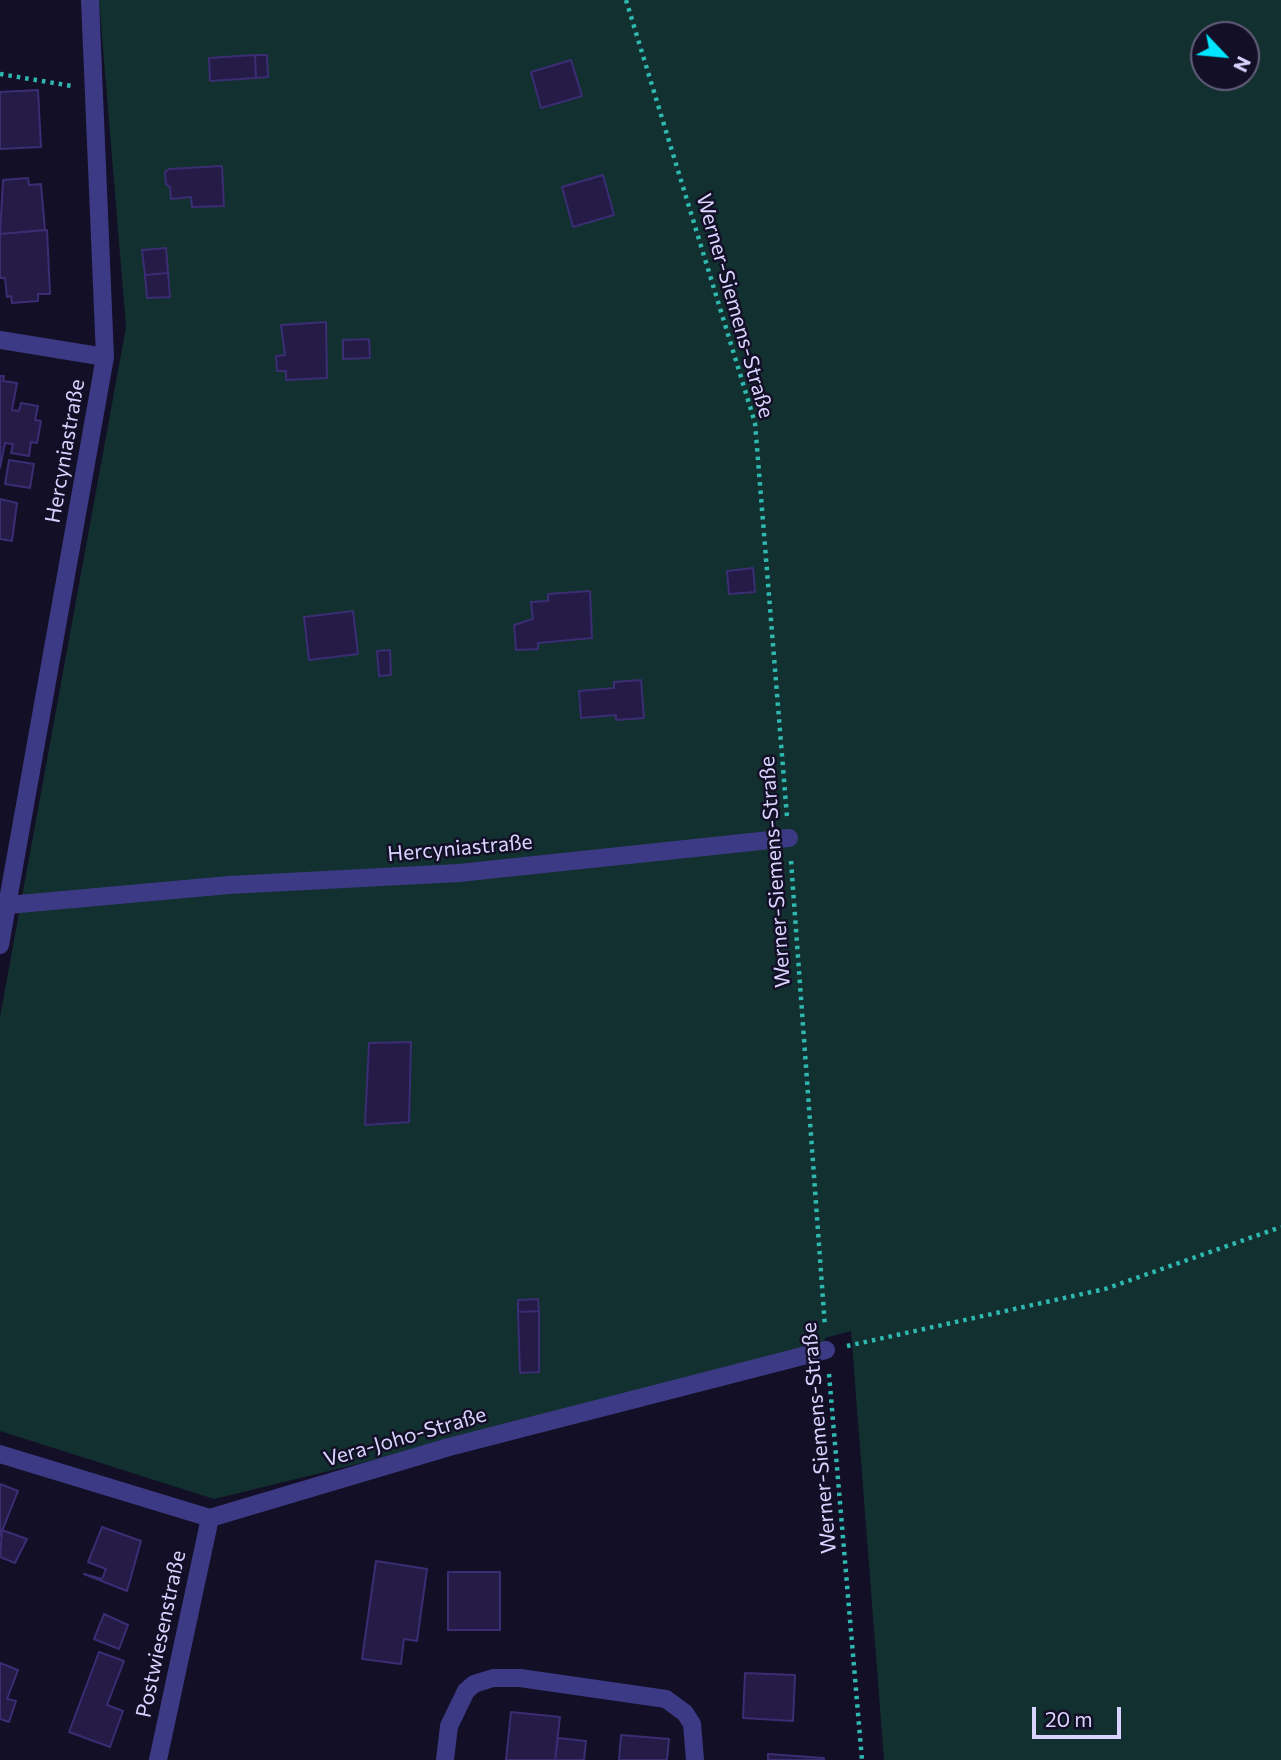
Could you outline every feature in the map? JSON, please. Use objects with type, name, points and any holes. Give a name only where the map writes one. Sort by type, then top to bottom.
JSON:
[{"type":"street","name":"Hercyniastraße","points":[[0,945],[4,904],[105,357],[90,0]]},
{"type":"street","points":[[0,340],[105,357]]},
{"type":"street","name":"Hercyniastraße","points":[[4,904],[229,885],[459,873],[789,838]]},
{"type":"street","name":"Vera-Joho-Straße","points":[[210,1518],[449,1447],[827,1350]]},
{"type":"street","points":[[0,1454],[210,1518]]},
{"type":"street","name":"Postwiesenstraße","points":[[158,1760],[210,1518]]},
{"type":"street","points":[[444,1760],[449,1726],[466,1691],[474,1684],[493,1678],[520,1678],[666,1699],[685,1713],[692,1724],[695,1760]]},
{"type":"path","name":"Werner-Siemens-Straße","points":[[626,0],[755,423],[827,1350],[862,1760]]},
{"type":"path","points":[[0,74],[94,89]]},
{"type":"path","points":[[827,1350],[1105,1289],[1281,1227]]},
{"type":"green space","points":[[99,0],[1281,0],[1281,1760],[884,1760],[851,1331],[825,1338],[826,1350],[214,1499],[0,1431],[0,1017],[126,327]]},
{"type":"building","points":[[255,55],[256,78],[210,81],[209,58]]},
{"type":"building","points":[[255,55],[267,55],[268,77],[256,78]]},
{"type":"building","points":[[571,60],[582,96],[541,108],[531,72]]},
{"type":"building","points":[[38,90],[41,147],[0,149],[0,92]]},
{"type":"building","points":[[222,166],[224,206],[192,207],[191,197],[171,199],[165,172],[169,169]]},
{"type":"building","points":[[603,175],[614,215],[573,227],[562,187]]},
{"type":"building","points":[[28,178],[29,185],[41,184],[45,230],[0,234],[3,180]]},
{"type":"building","points":[[47,230],[50,294],[38,294],[38,301],[12,303],[11,296],[7,297],[5,278],[0,278],[0,234]]},
{"type":"building","points":[[166,248],[168,273],[145,275],[142,250]]},
{"type":"building","points":[[168,273],[170,297],[147,298],[145,275]]},
{"type":"building","points":[[326,322],[327,378],[286,380],[286,371],[277,371],[276,356],[285,355],[281,325]]},
{"type":"building","points":[[369,339],[370,358],[343,359],[343,340]]},
{"type":"building","points":[[0,376],[4,376],[3,381],[17,383],[12,410],[19,411],[21,403],[38,406],[35,420],[41,421],[37,443],[31,442],[29,456],[11,453],[13,444],[5,443],[0,468]]},
{"type":"building","points":[[9,460],[34,464],[30,488],[5,484]]},
{"type":"building","points":[[0,499],[17,503],[12,541],[0,539]]},
{"type":"building","points":[[753,568],[755,592],[729,594],[727,571]]},
{"type":"building","points":[[590,591],[592,638],[538,643],[538,649],[516,650],[514,625],[533,619],[531,602],[548,601],[548,594]]},
{"type":"building","points":[[353,611],[358,654],[309,660],[304,617]]},
{"type":"building","points":[[390,650],[391,675],[379,676],[377,651]]},
{"type":"building","points":[[641,680],[644,718],[616,720],[616,715],[581,718],[579,691],[614,688],[614,682]]},
{"type":"building","points":[[411,1042],[409,1122],[365,1125],[369,1043]]},
{"type":"building","points":[[538,1299],[539,1311],[518,1312],[518,1300]]},
{"type":"building","points":[[539,1311],[539,1372],[520,1373],[518,1312]]},
{"type":"building","points":[[0,1484],[18,1491],[0,1536]]},
{"type":"building","points":[[102,1527],[141,1541],[127,1591],[84,1574],[102,1579],[106,1569],[88,1562]]},
{"type":"building","points":[[2,1530],[27,1539],[15,1563],[0,1557]]},
{"type":"building","points":[[376,1561],[427,1569],[417,1641],[404,1639],[401,1664],[362,1659]]},
{"type":"building","points":[[448,1572],[500,1572],[500,1630],[448,1630]]},
{"type":"building","points":[[104,1614],[128,1625],[119,1649],[94,1639]]},
{"type":"building","points":[[99,1652],[124,1661],[107,1705],[123,1711],[110,1747],[69,1732]]},
{"type":"building","points":[[0,1663],[18,1670],[7,1699],[16,1701],[9,1722],[0,1719]]},
{"type":"building","points":[[745,1673],[795,1675],[793,1721],[743,1718]]},
{"type":"building","points":[[511,1712],[560,1717],[555,1760],[506,1760]]},
{"type":"building","points":[[621,1735],[669,1739],[667,1760],[619,1760]]},
{"type":"building","points":[[558,1738],[586,1741],[584,1760],[555,1760]]},
{"type":"building","points":[[768,1754],[824,1758],[824,1760],[768,1760]]}]
